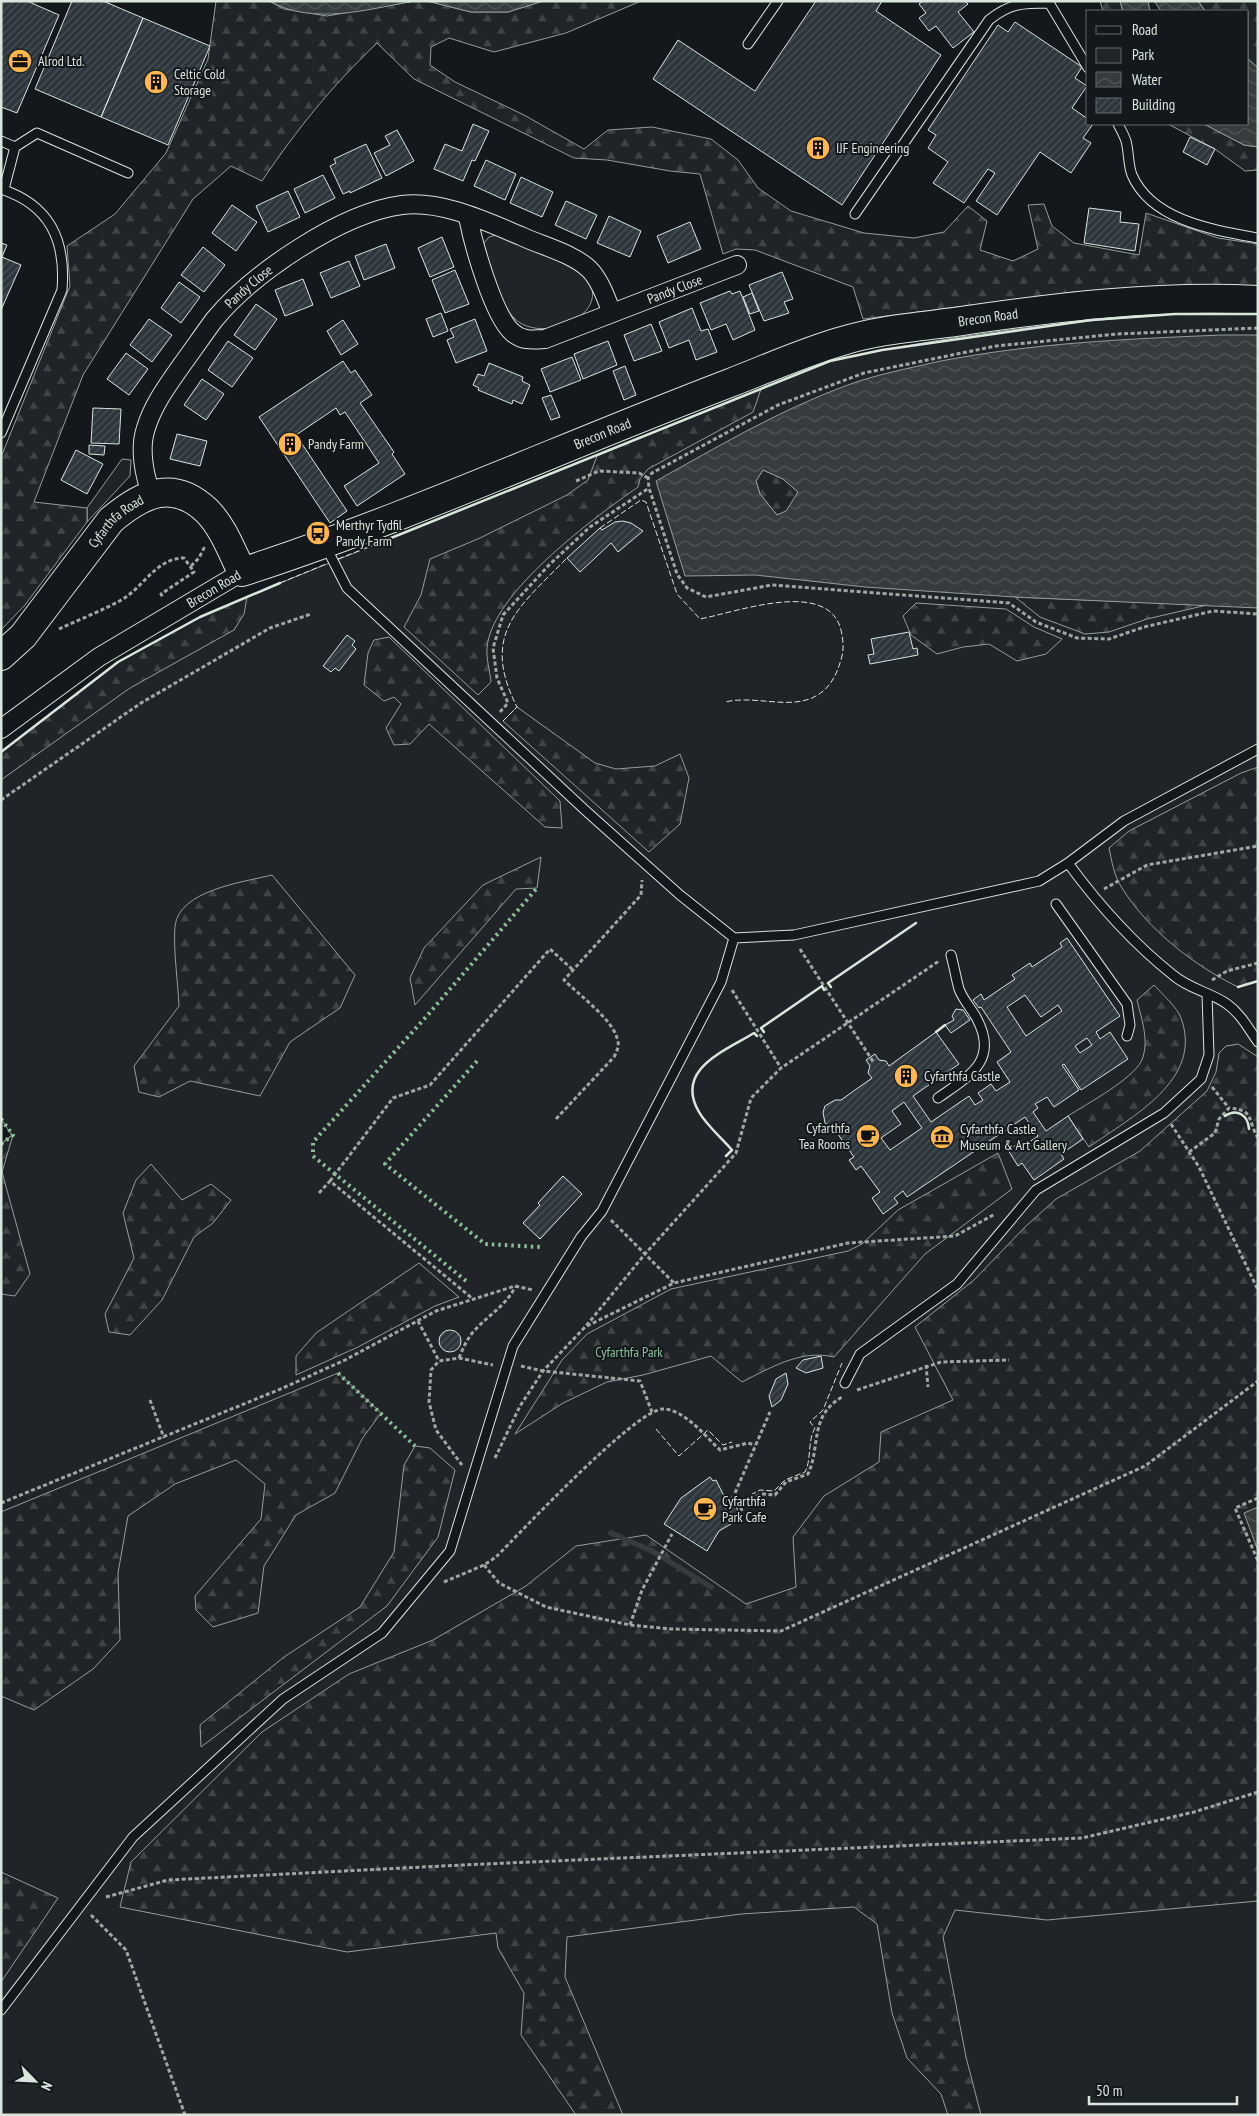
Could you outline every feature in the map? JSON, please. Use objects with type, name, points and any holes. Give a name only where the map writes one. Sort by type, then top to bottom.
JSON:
[{"type":"main road","name":"Brecon Road","points":[[242,572],[325,544],[547,457],[659,410],[840,341],[904,328],[1071,306],[1220,298],[1258,300]]},
{"type":"main road","name":"Cyfarthfa Road","points":[[1,656],[23,636],[111,520],[129,505],[152,495],[165,491],[189,498],[207,511],[221,530],[242,572]]},
{"type":"street","name":"Pandy Close","points":[[152,495],[147,483],[145,430],[156,403],[215,319],[249,286],[285,258],[323,234],[367,214],[401,206],[431,204],[498,226],[574,260],[589,270],[600,285],[612,312]]},
{"type":"street","name":"Pandy Close","points":[[468,217],[474,248],[503,322],[513,333],[529,341],[545,339],[737,265]]},
{"type":"street","name":"Brecon Road","points":[[1,729],[99,657],[242,572]]},
{"type":"lane","points":[[748,44],[778,1]]},
{"type":"lane","points":[[855,214],[990,20],[1002,9],[1023,3],[1048,2],[1086,65]]},
{"type":"lane","points":[[1118,125],[1126,142],[1132,174],[1146,198],[1171,214],[1213,229],[1258,238]]},
{"type":"lane","points":[[1,433],[62,290],[63,273],[56,235],[48,218],[27,202],[2,189],[15,147],[37,133],[128,173]]},
{"type":"lane","points":[[1,141],[15,147]]},
{"type":"lane","points":[[325,544],[347,588],[586,811],[680,895],[734,938],[794,935],[1039,881],[1068,864],[1124,821],[1258,749]]},
{"type":"lane","points":[[1068,864],[1094,896],[1172,975],[1188,987],[1226,1003],[1241,1016],[1258,1042]]},
{"type":"lane","points":[[1056,904],[1127,1004],[1130,1025],[1127,1036]]},
{"type":"lane","points":[[1,2010],[133,1837],[283,1698],[382,1633],[450,1550],[513,1346],[580,1237],[602,1211],[721,982],[734,938]]},
{"type":"lane","points":[[938,1098],[969,1076],[983,1060],[986,1039],[977,1018],[960,990],[951,955]]},
{"type":"lane","points":[[845,1383],[860,1354],[957,1284],[1036,1190],[1164,1113],[1201,1079],[1209,1055],[1207,994]]},
{"type":"path","points":[[1258,328],[1117,334],[996,346],[864,373],[778,405],[686,453],[652,473],[648,478],[649,488],[677,574],[687,588],[706,597],[772,585],[1009,603],[1036,622],[1077,638],[1109,639],[1144,627],[1213,611],[1258,614]]},
{"type":"path","points":[[576,481],[599,471],[639,473],[648,478]]},
{"type":"path","points":[[491,721],[508,703],[497,678],[493,648],[503,615],[549,565],[590,527],[649,488]]},
{"type":"path","points":[[23,636],[39,638],[125,598],[155,570],[176,558],[184,558],[194,572],[161,594],[172,613]]},
{"type":"path","points":[[1,800],[141,704],[270,628],[311,614]]},
{"type":"path","points":[[1101,891],[1148,865],[1258,846]]},
{"type":"path","points":[[556,1118],[614,1057],[618,1050],[618,1039],[612,1027],[564,980],[641,895],[640,885],[650,867]]},
{"type":"path","points":[[794,935],[797,944],[874,1063]]},
{"type":"path","points":[[319,1193],[393,1098],[430,1085],[550,949],[573,970]]},
{"type":"path","points":[[491,1466],[520,1406],[543,1371],[586,1326],[645,1254],[736,1153],[751,1098],[781,1068],[848,1021],[951,955]]},
{"type":"path","points":[[1210,982],[1227,971],[1258,963]]},
{"type":"path","points":[[721,982],[729,986],[781,1068]]},
{"type":"path","points":[[1201,1079],[1216,1090],[1229,1108],[1241,1109],[1249,1114],[1258,1138]]},
{"type":"path","points":[[1189,1152],[1215,1133],[1219,1119],[1229,1108]]},
{"type":"path","points":[[1164,1113],[1198,1167],[1258,1290]]},
{"type":"path","points":[[330,1181],[474,1299]]},
{"type":"path","points":[[602,1211],[674,1283]]},
{"type":"path","points":[[586,1326],[674,1283],[848,1243],[955,1236],[998,1212]]},
{"type":"path","points":[[459,1358],[465,1343],[475,1330],[510,1297],[515,1286]]},
{"type":"path","points":[[1,1503],[164,1438],[345,1360],[436,1311],[515,1286],[546,1292]]},
{"type":"path","points":[[418,1321],[439,1361]]},
{"type":"path","points":[[472,1477],[436,1430],[428,1402],[431,1370],[439,1361],[459,1358],[492,1365],[507,1363],[543,1371],[640,1381],[652,1412]]},
{"type":"path","points":[[739,1506],[762,1494],[775,1494],[786,1482],[808,1474],[812,1464],[815,1437],[831,1404],[857,1390],[926,1365],[941,1362],[1009,1360]]},
{"type":"path","points":[[926,1365],[928,1387]]},
{"type":"path","points":[[484,1565],[499,1583],[546,1607],[630,1625],[671,1629],[781,1631],[1145,1466],[1258,1382]]},
{"type":"path","points":[[150,1400],[164,1438]]},
{"type":"path","points":[[414,1595],[484,1565],[496,1557],[571,1482],[639,1420],[652,1412],[663,1409],[687,1418],[720,1450],[748,1443],[755,1445]]},
{"type":"path","points":[[742,1511],[735,1493],[770,1412]]},
{"type":"path","points":[[1258,1498],[1235,1508],[1258,1561]]},
{"type":"path","points":[[630,1625],[642,1590],[672,1534]]},
{"type":"path","points":[[184,2115],[126,1950],[80,1904],[168,1880],[472,1864],[1082,1838],[1194,1812],[1258,1792]]},
{"type":"green space","points":[[216,1],[269,1],[284,9],[327,16],[415,1],[427,1],[471,12],[508,12],[543,1],[641,1],[566,33],[494,52],[449,38],[431,47],[430,65],[455,82],[524,115],[584,149],[608,130],[652,127],[711,139],[738,160],[758,188],[791,211],[864,233],[914,238],[944,232],[968,206],[987,221],[980,250],[1013,261],[1038,249],[1028,205],[1044,204],[1052,226],[1074,243],[1139,255],[1146,213],[1218,238],[1258,244],[1258,286],[1163,287],[1074,292],[863,319],[853,287],[755,250],[736,249],[723,254],[700,174],[607,160],[574,158],[414,79],[377,43],[315,109],[262,181],[231,166],[193,199],[83,375],[34,502],[87,508],[87,522],[25,605],[1,630],[1,457],[70,286],[67,246],[115,214],[166,153],[208,59]]},
{"type":"green space","points":[[1100,1],[1120,1],[1123,10],[1103,10]]},
{"type":"green space","points":[[1198,1],[1258,1],[1258,68],[1249,60],[1249,10],[1204,10]]},
{"type":"green space","points":[[1170,125],[1206,125],[1244,145],[1258,147],[1258,170],[1245,171],[1215,149]]},
{"type":"green space","points":[[496,235],[529,247],[570,266],[586,277],[592,291],[591,303],[583,314],[571,322],[541,329],[526,326],[514,318],[499,294],[483,244],[489,237]]},
{"type":"green space","name":"Cyfarthfa Park","points":[[1175,314],[1258,314],[1258,2115],[1,2115],[1,1144],[12,1135],[1,1119],[1,752],[118,662],[200,617],[830,361],[915,344],[1002,331],[1088,321]]},
{"type":"green space","points":[[761,389],[753,412],[648,469],[640,479],[638,487],[572,537],[525,581],[506,604],[493,627],[487,648],[491,682],[478,695],[404,627],[421,595],[430,559],[480,538],[567,495],[588,480],[597,456]]},
{"type":"green space","points":[[122,459],[131,460],[130,476],[87,522],[87,508]]},
{"type":"green space","points":[[763,470],[783,479],[798,492],[787,511],[777,515],[760,494],[756,481]]},
{"type":"green space","points":[[247,597],[244,614],[234,630],[130,688],[1,780],[1,752],[118,662],[200,617]]},
{"type":"green space","points":[[1015,597],[1207,605],[1147,619],[1109,632],[1085,634],[1040,617]]},
{"type":"green space","points":[[916,603],[1006,609],[1034,627],[1062,639],[1046,654],[1017,661],[989,644],[963,647],[937,654],[911,635],[903,616]]},
{"type":"green space","points":[[389,637],[560,801],[562,828],[545,827],[429,724],[410,744],[394,745],[386,728],[401,704],[394,697],[384,701],[364,685],[368,653],[374,640]]},
{"type":"green space","points":[[517,707],[595,763],[616,769],[655,766],[680,754],[689,778],[680,824],[649,852],[503,721]]},
{"type":"green space","points":[[1258,767],[1258,981],[1238,987],[1189,958],[1145,918],[1119,883],[1109,848],[1129,831],[1241,773]]},
{"type":"green space","points":[[541,857],[537,888],[516,889],[415,1005],[410,978],[424,948],[483,885]]},
{"type":"green space","points":[[272,875],[355,975],[340,1008],[290,1042],[260,1096],[190,1081],[159,1097],[139,1092],[134,1066],[179,1006],[175,926],[179,914],[188,904],[214,890]]},
{"type":"green space","points":[[1154,985],[1173,1005],[1181,1018],[1185,1040],[1182,1060],[1173,1078],[1159,1095],[1143,1109],[1089,1147],[1068,1116],[1122,1081],[1139,1065],[1145,1050],[1145,1043],[1144,1028],[1137,1000]]},
{"type":"green space","points":[[1238,1044],[1258,1057],[1258,1901],[1047,1920],[955,1910],[943,1937],[966,2057],[981,2115],[948,2115],[941,2094],[907,2058],[892,2013],[877,1924],[854,1907],[741,1914],[567,1937],[565,1977],[623,2115],[576,2115],[521,2035],[524,1993],[498,1948],[496,1933],[347,1952],[120,1907],[131,1862],[262,1732],[349,1674],[433,1640],[526,1586],[576,1546],[646,1535],[746,1604],[796,1587],[793,1537],[824,1496],[879,1462],[881,1432],[953,1400],[915,1327],[974,1280],[1025,1227],[1056,1199],[1140,1151],[1207,1091],[1216,1072],[1219,1053],[1226,1046]]},
{"type":"green space","points":[[13,1135],[2,1172],[30,1274],[15,1296],[1,1294],[1,1144]]},
{"type":"green space","points":[[998,1153],[1012,1189],[925,1254],[834,1357],[810,1356],[786,1361],[742,1382],[711,1356],[643,1375],[607,1382],[563,1403],[515,1434],[562,1360],[587,1334],[671,1289],[848,1251],[862,1244],[898,1210]]},
{"type":"green space","points":[[151,1164],[182,1200],[211,1184],[231,1200],[213,1223],[194,1237],[162,1300],[130,1335],[109,1332],[105,1314],[134,1258],[123,1213],[136,1180]]},
{"type":"green space","points":[[419,1263],[459,1297],[435,1306],[358,1347],[296,1375],[296,1356],[316,1333]]},
{"type":"green space","points":[[338,1373],[381,1413],[362,1439],[335,1493],[296,1515],[264,1566],[258,1613],[213,1627],[196,1610],[195,1596],[261,1519],[265,1484],[236,1460],[175,1484],[128,1516],[118,1573],[120,1640],[93,1669],[34,1710],[1,1696],[1,1512]]},
{"type":"green space","points":[[415,1446],[430,1448],[455,1470],[438,1537],[387,1606],[201,1747],[200,1725],[284,1657],[360,1607],[394,1552],[404,1465]]},
{"type":"green space","points":[[1,1872],[58,1898],[1,1982]]},
{"type":"water","points":[[269,1],[415,1],[360,11],[323,14],[304,13],[287,9]]},
{"type":"water","points":[[427,1],[543,1],[508,12],[471,12]]},
{"type":"water","points":[[1120,1],[1148,1],[1150,10],[1123,10]]},
{"type":"water","points":[[1154,1],[1198,1],[1204,10],[1160,10]]},
{"type":"water","points":[[1249,60],[1258,68],[1258,147],[1244,145],[1206,125],[1249,125]]},
{"type":"water","points":[[1258,335],[1258,608],[1015,597],[865,587],[755,575],[685,576],[656,481],[748,430],[820,396],[890,372],[1007,350],[1114,340]],"holes":[[[763,470],[783,479],[798,492],[786,511],[777,515],[760,494],[756,481]]]},
{"type":"water","points":[[1258,1507],[1258,1548],[1257,1548],[1244,1513]]},
{"type":"building","name":"Alrod Ltd.","points":[[1,1],[27,1],[59,15],[17,113],[1,107]]},
{"type":"building","points":[[72,1],[103,1],[143,18],[101,117],[35,89]]},
{"type":"building","name":"IJF Engineering","points":[[816,1],[882,1],[876,11],[941,55],[842,205],[653,79],[678,40],[755,91]]},
{"type":"building","points":[[923,1],[965,1],[968,4],[958,12],[974,32],[953,48],[936,26],[929,31],[919,18],[926,13],[919,4]]},
{"type":"building","name":"Celtic Cold Storage","points":[[143,18],[210,46],[168,145],[101,117]]},
{"type":"building","points":[[1015,22],[1082,67],[1075,78],[1086,85],[1086,87],[1072,108],[1086,118],[1086,125],[1092,125],[1083,138],[1091,143],[1071,173],[1040,152],[997,215],[976,201],[995,173],[988,169],[964,203],[933,183],[948,162],[928,148],[936,135],[928,130],[998,25],[1008,32]]},
{"type":"building","points":[[473,124],[489,131],[475,161],[472,160],[463,181],[434,169],[445,144],[462,151]]},
{"type":"building","points":[[397,130],[414,161],[386,176],[374,153],[390,145],[385,136]]},
{"type":"building","points":[[1190,137],[1215,149],[1207,165],[1183,152]]},
{"type":"building","points":[[366,144],[382,178],[350,193],[350,191],[343,194],[330,166],[336,163],[334,159]]},
{"type":"building","points":[[486,160],[516,174],[505,200],[474,186]]},
{"type":"building","points":[[323,175],[335,198],[305,213],[294,189]]},
{"type":"building","points":[[521,177],[553,192],[542,217],[510,203]]},
{"type":"building","points":[[288,191],[300,217],[268,232],[256,206]]},
{"type":"building","points":[[566,201],[597,215],[586,239],[555,225]]},
{"type":"building","points":[[232,205],[257,222],[236,251],[212,233]]},
{"type":"building","points":[[1089,208],[1121,212],[1120,222],[1139,224],[1135,251],[1084,243]]},
{"type":"building","points":[[609,216],[641,231],[630,257],[597,243]]},
{"type":"building","points":[[690,222],[701,249],[668,263],[657,236]]},
{"type":"building","points":[[442,237],[454,267],[430,277],[418,248]]},
{"type":"building","points":[[1,243],[7,245],[2,257],[21,265],[1,310]]},
{"type":"building","points":[[386,244],[395,268],[364,280],[355,256]]},
{"type":"building","points":[[203,247],[225,265],[204,292],[181,275]]},
{"type":"building","points":[[349,261],[360,286],[331,298],[320,273]]},
{"type":"building","points":[[455,270],[469,304],[445,313],[432,280]]},
{"type":"building","points":[[782,272],[793,299],[784,302],[789,313],[764,321],[749,285]]},
{"type":"building","points":[[303,279],[313,305],[285,316],[275,290]]},
{"type":"building","points":[[179,282],[200,297],[181,323],[161,308]]},
{"type":"building","points":[[730,291],[732,294],[740,291],[755,330],[733,340],[726,324],[711,330],[700,303]]},
{"type":"building","points":[[752,293],[759,311],[750,314],[743,297]]},
{"type":"building","points":[[256,304],[277,319],[255,350],[234,335]]},
{"type":"building","points":[[692,308],[701,331],[708,329],[717,352],[696,360],[689,340],[669,348],[659,322]]},
{"type":"building","points":[[441,313],[448,331],[433,337],[426,319]]},
{"type":"building","points":[[149,319],[172,335],[152,362],[130,345]]},
{"type":"building","points":[[475,319],[487,351],[456,363],[447,340],[454,337],[450,329]]},
{"type":"building","points":[[343,320],[358,344],[341,355],[327,331]]},
{"type":"building","points":[[651,324],[662,351],[634,361],[624,335]]},
{"type":"building","points":[[228,341],[253,358],[232,387],[208,370]]},
{"type":"building","points":[[608,341],[617,365],[583,379],[574,354]]},
{"type":"building","points":[[126,353],[148,369],[129,395],[107,379]]},
{"type":"building","points":[[572,357],[581,380],[550,392],[541,369]]},
{"type":"building","name":"Pandy Farm","points":[[343,361],[351,373],[355,370],[372,395],[360,403],[394,452],[392,454],[405,474],[357,506],[344,486],[379,463],[345,412],[340,415],[336,408],[296,435],[347,511],[330,523],[259,417]]},
{"type":"building","points":[[489,363],[523,377],[522,381],[530,385],[522,404],[513,400],[512,404],[478,390],[479,388],[473,385],[478,374],[484,376]]},
{"type":"building","points":[[625,366],[636,395],[624,400],[613,371]]},
{"type":"building","points":[[202,379],[224,394],[206,420],[184,405]]},
{"type":"building","points":[[551,395],[560,417],[551,420],[542,398]]},
{"type":"building","points":[[93,408],[121,409],[119,444],[91,443]]},
{"type":"building","points":[[177,434],[207,441],[200,466],[170,459]]},
{"type":"building","points":[[89,445],[105,446],[104,455],[89,454]]},
{"type":"building","points":[[76,450],[103,464],[87,494],[61,480]]},
{"type":"building","points":[[615,522],[631,523],[643,531],[618,552],[611,543],[580,572],[567,558],[600,528],[602,530]]},
{"type":"building","points":[[909,632],[913,649],[917,648],[918,655],[870,664],[868,655],[874,654],[871,639]]},
{"type":"building","points":[[347,635],[355,641],[352,645],[356,649],[339,671],[335,668],[331,672],[323,666]]},
{"type":"building","name":"Cyfarthfa Castle","points":[[1067,938],[1120,1016],[1096,1032],[1100,1039],[1110,1032],[1128,1059],[1081,1090],[1064,1064],[1062,1065],[1079,1090],[1054,1107],[1047,1097],[1035,1104],[1038,1108],[1033,1112],[1046,1131],[1068,1116],[1083,1139],[1061,1154],[1064,1159],[1034,1180],[1022,1163],[1018,1166],[1008,1150],[1022,1141],[1025,1145],[1038,1136],[1025,1117],[907,1197],[903,1191],[894,1198],[898,1203],[883,1214],[872,1198],[880,1192],[861,1166],[856,1170],[849,1160],[854,1157],[835,1130],[825,1123],[823,1112],[825,1106],[835,1100],[841,1100],[872,1078],[868,1073],[870,1066],[866,1060],[875,1054],[879,1060],[886,1061],[889,1066],[936,1032],[959,1064],[913,1096],[931,1122],[969,1096],[975,1105],[983,1100],[978,1093],[991,1084],[996,1091],[1010,1082],[997,1062],[1011,1052],[981,1007],[979,1008],[973,1000],[981,994],[984,1000],[1015,979],[1012,975],[1030,963],[1032,967],[1062,947],[1060,943]],"holes":[[[1025,995],[1041,1017],[1058,1005],[1062,1011],[1026,1036],[1007,1007]],[[1087,1038],[1092,1045],[1080,1053],[1075,1046]],[[904,1102],[922,1128],[890,1150],[881,1138],[901,1124],[892,1111]]]},
{"type":"building","name":"Cyfarthfa Castle","points":[[956,1009],[963,1010],[970,1020],[951,1033],[945,1025],[954,1020],[952,1016]]},
{"type":"building","points":[[563,1176],[582,1194],[540,1239],[523,1223],[540,1205],[538,1203]]},
{"type":"building","points":[[450,1330],[458,1333],[461,1341],[458,1349],[450,1352],[442,1349],[439,1341],[442,1333]]},
{"type":"building","points":[[821,1356],[823,1368],[806,1373],[796,1368],[803,1360]]},
{"type":"building","points":[[786,1373],[788,1384],[781,1400],[772,1407],[769,1396],[776,1379]]},
{"type":"building","name":"Cyfarthfa Park Cafe","points":[[710,1477],[713,1481],[716,1480],[726,1500],[732,1497],[741,1518],[719,1531],[707,1551],[664,1524],[681,1498]]},
{"type":"waterway","points":[[611,1533],[652,1551],[711,1587]]},
{"type":"hedge","points":[[466,1281],[313,1156],[313,1142],[426,1017],[537,888]]},
{"type":"hedge","points":[[477,1061],[385,1164],[485,1244],[540,1247]]},
{"type":"hedge","points":[[1,1119],[13,1135],[1,1144]]},
{"type":"hedge","points":[[338,1373],[415,1446]]},
{"type":"fence","points":[[600,528],[641,500],[646,502],[677,594],[700,619],[780,602],[800,602],[819,605],[833,614],[841,630],[843,652],[835,676],[824,691],[802,701],[736,700],[725,702]]},
{"type":"fence","points":[[338,559],[386,540]]},
{"type":"fence","points":[[503,721],[517,707],[507,682],[502,660],[504,641],[510,624],[533,592],[567,558]]},
{"type":"fence","points":[[280,583],[326,564]]},
{"type":"fence","points":[[743,1499],[760,1490],[774,1491],[785,1480],[805,1472],[815,1428],[810,1422],[823,1410],[842,1363]]},
{"type":"fence","points":[[656,1429],[679,1456],[708,1430],[723,1445],[732,1442]]},
{"type":"wall","points":[[386,540],[830,361],[882,350],[1091,320],[1175,314],[1258,314]]},
{"type":"wall","points":[[1,752],[118,662],[200,617],[280,583]]},
{"type":"wall","points":[[831,987],[828,983],[916,923]]},
{"type":"wall","points":[[1238,987],[1258,981]]},
{"type":"wall","points":[[764,1032],[761,1028],[822,986],[824,990]]},
{"type":"wall","points":[[936,1032],[945,1025]]},
{"type":"wall","points":[[726,1156],[732,1150],[710,1127],[699,1112],[693,1097],[693,1084],[698,1073],[706,1063],[754,1033],[757,1036]]},
{"type":"wall","points":[[1225,1116],[1234,1113],[1241,1114],[1247,1120],[1249,1129]]},
{"type":"power","points":[[1254,1],[1258,3]]},
{"type":"place","name":"Alrod Ltd.","points":[[20,61]]},
{"type":"place","name":"Celtic Cold Storage","points":[[156,82]]},
{"type":"place","name":"IJF Engineering","points":[[818,148]]},
{"type":"place","name":"Pandy Farm","points":[[290,444]]},
{"type":"place","name":"Merthyr Tydfil Pandy Farm","points":[[318,533]]},
{"type":"place","name":"Cyfarthfa Castle","points":[[906,1076]]},
{"type":"place","name":"Cyfarthfa Tea Rooms","points":[[868,1136]]},
{"type":"place","name":"Cyfarthfa Castle Museum & Art Gallery","points":[[942,1137]]},
{"type":"place","name":"Cyfarthfa Park Cafe","points":[[705,1509]]}]
